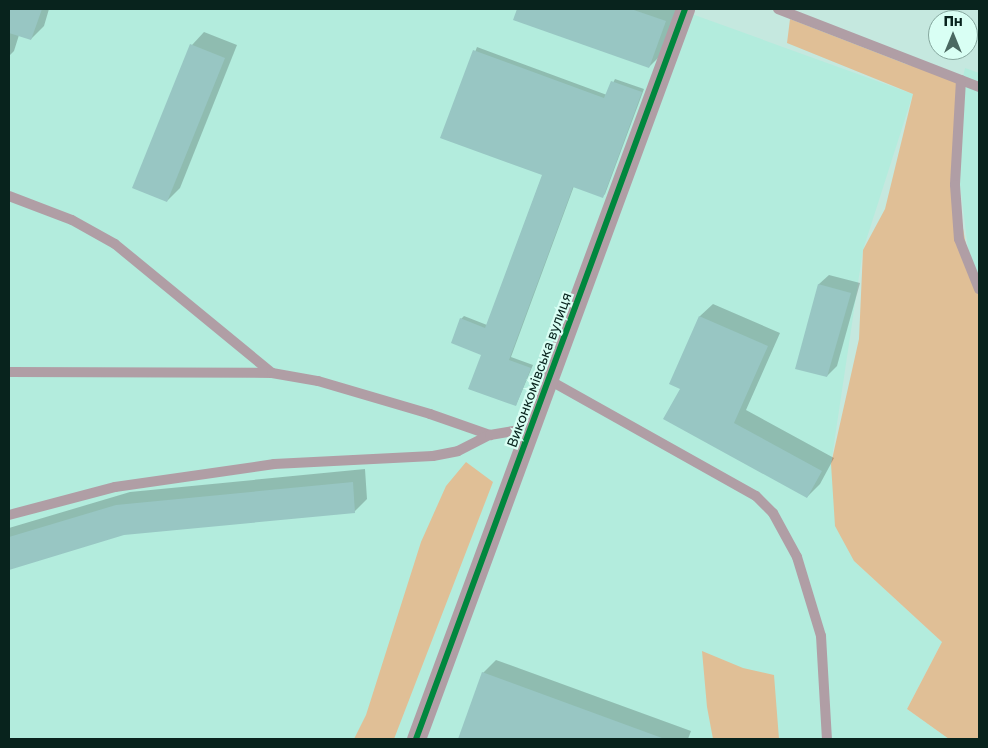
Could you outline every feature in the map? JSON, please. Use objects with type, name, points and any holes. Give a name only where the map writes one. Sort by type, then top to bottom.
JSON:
[{"type":"street","name":"Виконкомівська вулиця","points":[[416,739],[685,9]]},
{"type":"lane","points":[[778,9],[979,87]]},
{"type":"lane","points":[[961,80],[955,185],[959,239],[979,289]]},
{"type":"lane","points":[[9,196],[72,220],[116,244],[272,373]]},
{"type":"lane","points":[[9,372],[272,373],[318,381],[430,414],[490,435]]},
{"type":"lane","points":[[549,380],[756,496],[773,513],[797,557],[821,636],[827,739]]},
{"type":"lane","points":[[9,515],[116,487],[274,464],[433,456],[458,451],[490,435],[531,428]]},
{"type":"shaded area","points":[[9,9],[678,9],[913,94],[863,250],[831,464],[854,561],[942,642],[907,709],[949,739],[9,739]]},
{"type":"shaded area","points":[[790,19],[906,64],[961,80],[955,185],[971,272],[979,284],[979,739],[949,739],[907,709],[942,642],[854,561],[835,526],[831,464],[859,339],[863,250],[885,209],[913,94],[787,43]]},
{"type":"shaded area","points":[[965,68],[979,73],[979,284],[971,272],[960,185],[961,86]]},
{"type":"shaded area","points":[[466,462],[493,482],[394,739],[354,739],[366,715],[421,542],[446,486]]},
{"type":"shaded area","points":[[702,651],[743,668],[774,675],[779,739],[713,739],[707,707]]},
{"type":"building","points":[[9,9],[42,9],[31,40],[9,33]]},
{"type":"building","points":[[517,9],[631,9],[666,21],[649,68],[513,20]]},
{"type":"building","points":[[190,44],[225,58],[167,202],[132,188]]},
{"type":"building","points":[[473,50],[604,98],[611,81],[642,92],[603,198],[573,187],[509,360],[531,368],[516,406],[468,389],[481,355],[451,343],[460,318],[485,328],[542,175],[440,138]]},
{"type":"building","points":[[818,284],[851,293],[827,377],[795,369]]},
{"type":"building","points":[[699,316],[768,346],[734,423],[822,471],[807,498],[663,419],[680,389],[669,384]]},
{"type":"building","points":[[353,482],[355,513],[124,535],[9,570],[9,537],[116,505]]},
{"type":"building","points":[[482,672],[662,738],[662,739],[458,739]]},
{"type":"cycle path","points":[[416,739],[685,9]]}]
